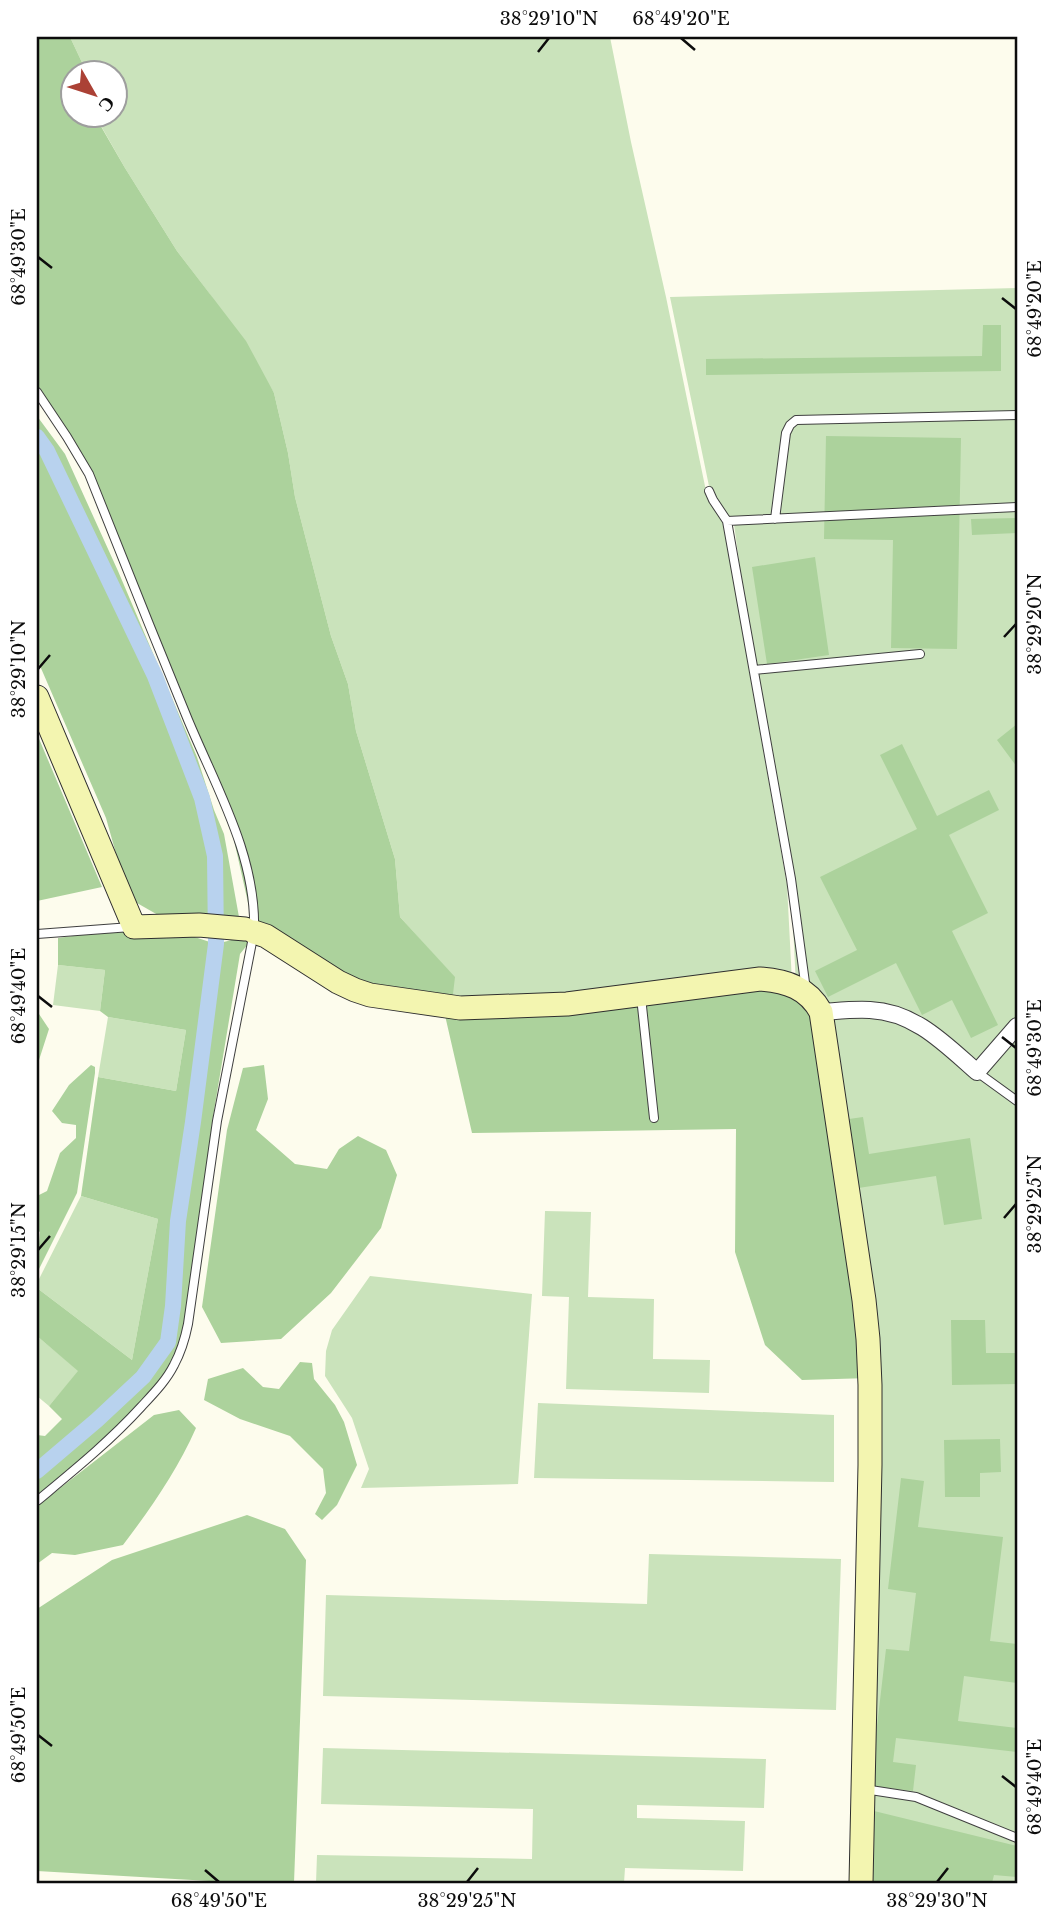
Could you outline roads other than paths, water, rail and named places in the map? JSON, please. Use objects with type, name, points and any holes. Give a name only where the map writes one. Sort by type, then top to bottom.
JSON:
[{"type":"street","points":[[37,697],[134,927],[199,925],[249,930],[266,936],[338,982],[370,995],[460,1008],[567,1004],[761,979],[790,983],[807,993],[815,1002],[821,1012],[868,1339],[869,1479],[861,1883]]},
{"type":"street","points":[[821,1012],[871,1010],[895,1014],[921,1024],[977,1072],[1017,1026]]},
{"type":"lane","points":[[37,392],[89,474],[187,719],[236,831],[255,914],[249,930],[217,1121],[183,1347],[161,1385],[120,1429],[37,1501]]},
{"type":"lane","points":[[775,519],[786,433],[796,420],[1017,415]]},
{"type":"lane","points":[[709,491],[727,521],[792,879],[807,993]]},
{"type":"lane","points":[[727,521],[1017,507]]},
{"type":"lane","points":[[754,670],[920,653]]},
{"type":"lane","points":[[37,934],[134,927]]},
{"type":"lane","points":[[641,994],[654,1118]]},
{"type":"lane","points":[[977,1072],[1017,1101]]},
{"type":"lane","points":[[862,1789],[916,1797],[1017,1838]]},
{"type":"waterway","points":[[37,437],[47,451],[155,676],[202,798],[215,856],[216,944],[178,1221],[168,1342],[143,1377],[37,1471]]}]
